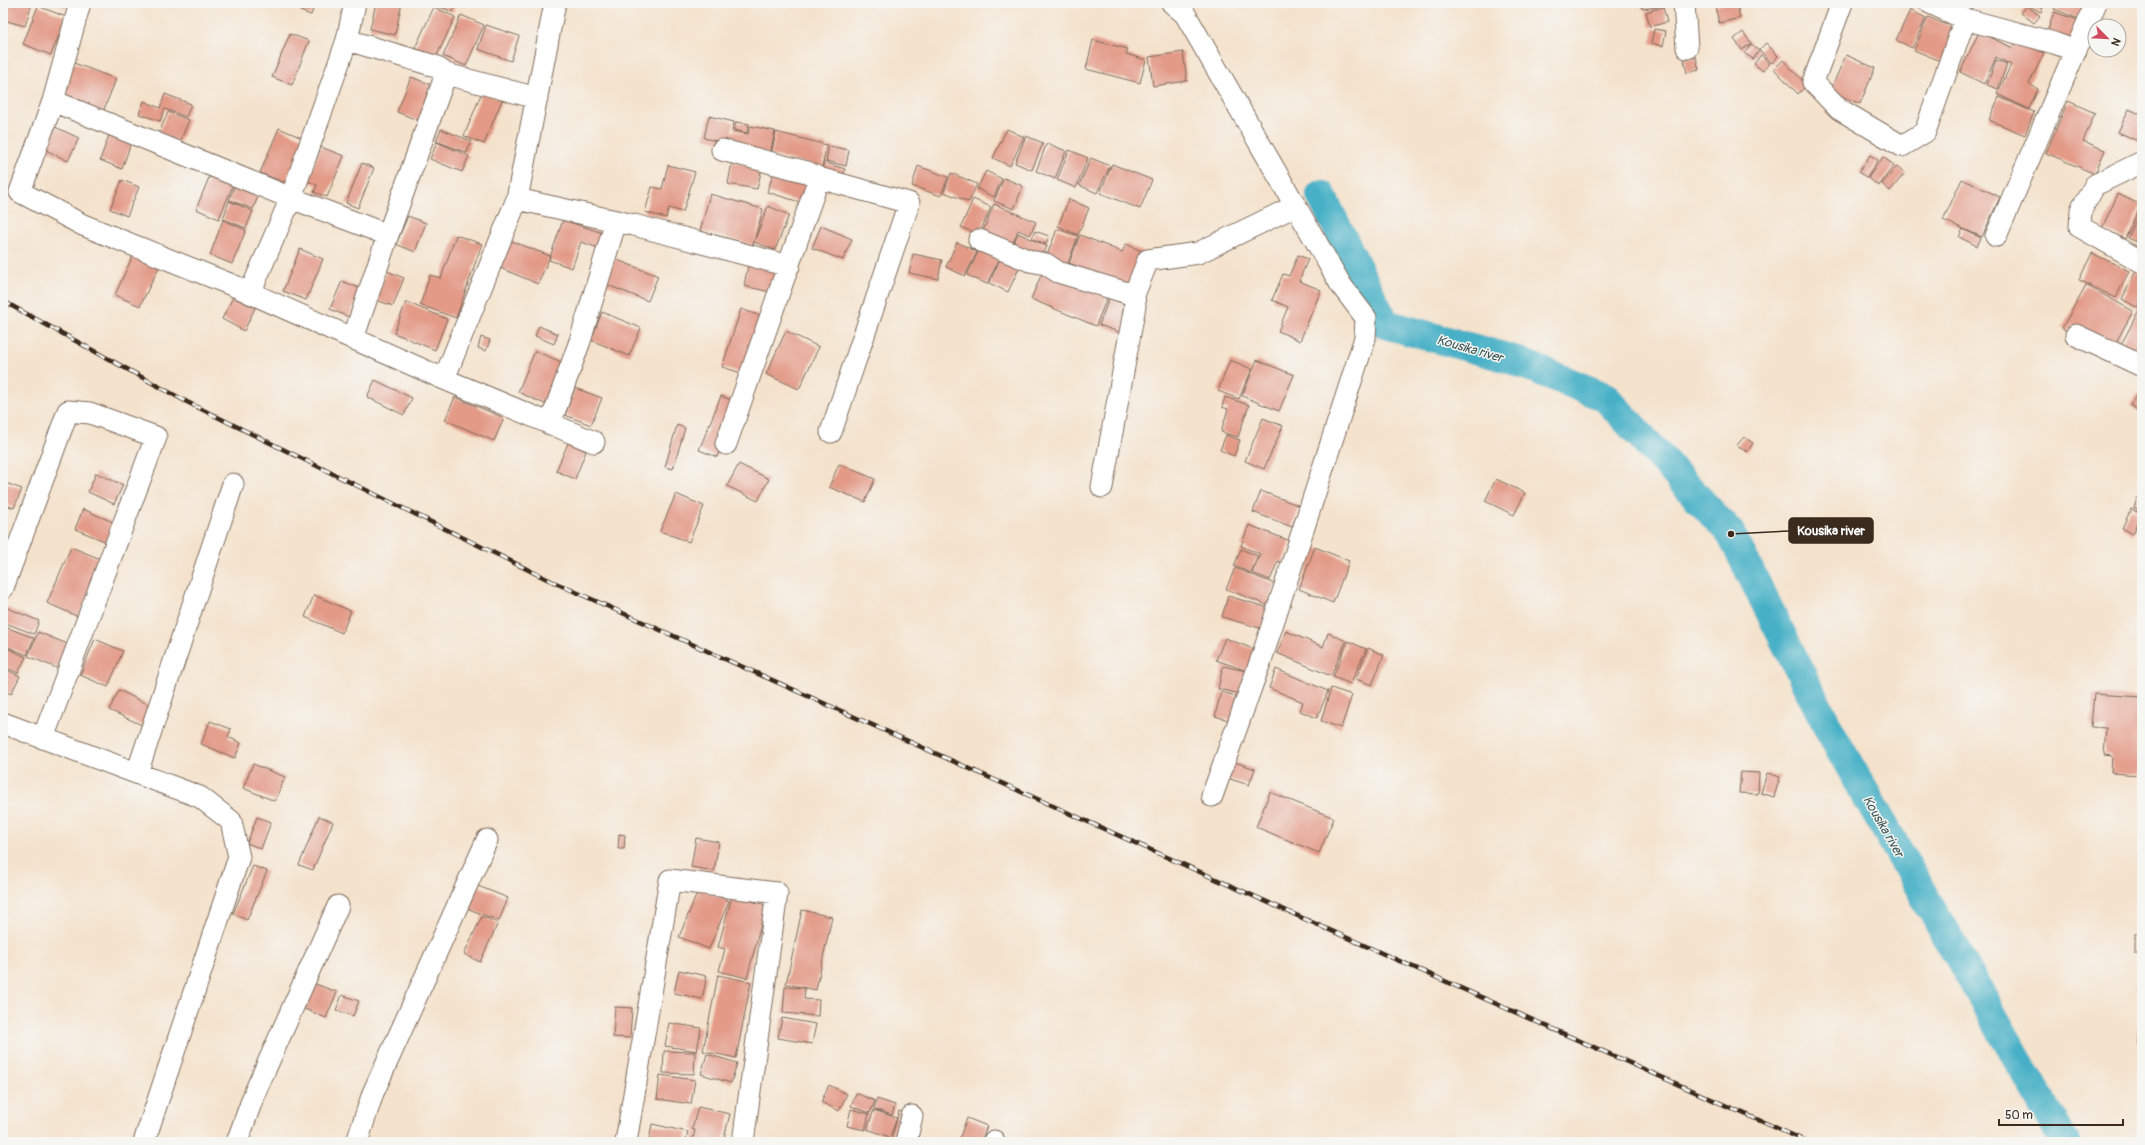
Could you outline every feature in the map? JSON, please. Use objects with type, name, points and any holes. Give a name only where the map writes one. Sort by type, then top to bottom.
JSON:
[{"type":"street","points":[[80,3],[53,101],[20,192],[83,225],[250,293],[444,379],[594,442]]},
{"type":"street","points":[[250,293],[291,198],[347,40],[355,3]]},
{"type":"street","points":[[444,379],[517,199],[555,3]]},
{"type":"street","points":[[1172,3],[1185,14],[1341,285],[1366,318],[1365,338],[1262,657],[1212,796]]},
{"type":"street","points":[[1684,3],[1687,48]]},
{"type":"street","points":[[1842,3],[1813,82],[1839,109],[1902,146],[1925,132],[1965,19]]},
{"type":"street","points":[[1930,3],[1965,19],[2054,42],[2076,51]]},
{"type":"street","points":[[1996,236],[2096,3]]},
{"type":"street","points":[[347,40],[435,66],[446,74],[537,98]]},
{"type":"street","points":[[353,339],[388,235],[446,74]]},
{"type":"street","points":[[53,101],[291,198],[388,235]]},
{"type":"street","points":[[722,150],[807,172],[819,178],[909,203],[831,432]]},
{"type":"street","points":[[2142,162],[2095,185],[2081,210],[2080,227],[2142,262]]},
{"type":"street","points":[[726,444],[819,178]]},
{"type":"street","points":[[517,199],[616,221],[789,266]]},
{"type":"street","points":[[1102,488],[1135,306],[1134,295],[1148,260],[1198,253],[1295,206]]},
{"type":"street","points":[[550,424],[580,341],[616,221]]},
{"type":"street","points":[[979,240],[1030,261],[1046,264],[1058,272],[1134,295]]},
{"type":"street","points":[[2076,335],[2142,366]]},
{"type":"street","points":[[3,588],[68,411],[90,413],[156,436],[43,738]]},
{"type":"street","points":[[137,773],[234,484]]},
{"type":"street","points":[[3,723],[200,797],[231,821],[239,857],[144,1142]]},
{"type":"street","points":[[357,1142],[373,1093],[487,840]]},
{"type":"street","points":[[626,1142],[670,880],[778,893],[743,1142]]},
{"type":"street","points":[[237,1142],[255,1092],[338,906]]},
{"type":"street","points":[[906,1142],[912,1116]]},
{"type":"building","points":[[3,3],[32,3],[25,26],[3,20]]},
{"type":"building","points":[[56,3],[68,3],[66,8]]},
{"type":"building","points":[[376,3],[402,3],[395,35],[370,29]]},
{"type":"building","points":[[429,3],[456,3],[453,12]]},
{"type":"building","points":[[1641,3],[1657,3],[1658,7],[1642,9]]},
{"type":"building","points":[[1727,3],[1737,3],[1740,18],[1719,23],[1715,6]]},
{"type":"building","points":[[2023,3],[2044,3],[2041,12]]},
{"type":"building","points":[[2057,3],[2088,3],[2081,20],[2054,9]]},
{"type":"building","points":[[302,4],[314,7],[311,15],[300,11]]},
{"type":"building","points":[[38,6],[66,17],[51,55],[23,44]]},
{"type":"building","points":[[2027,6],[2040,16],[2034,23],[2021,13]]},
{"type":"building","points":[[434,7],[455,17],[436,58],[415,48]]},
{"type":"building","points":[[1663,7],[1667,22],[1650,27],[1646,12]]},
{"type":"building","points":[[1910,10],[1926,18],[1912,48],[1896,40]]},
{"type":"building","points":[[2054,12],[2081,21],[2073,42],[2047,33]]},
{"type":"building","points":[[461,15],[484,25],[466,66],[443,56]]},
{"type":"building","points":[[1928,17],[1956,29],[1943,62],[1914,50]]},
{"type":"building","points":[[486,25],[519,36],[511,61],[478,49]]},
{"type":"building","points":[[1654,29],[1666,31],[1663,46],[1651,43]]},
{"type":"building","points":[[1743,32],[1751,43],[1742,50],[1734,39]]},
{"type":"building","points":[[1979,32],[2013,48],[2017,40],[2044,53],[2029,84],[2038,89],[2029,109],[1997,94],[2011,65],[1996,57],[1984,84],[1960,72]]},
{"type":"building","points":[[290,34],[309,41],[292,85],[272,77]]},
{"type":"building","points":[[1093,40],[1128,49],[1126,54],[1146,60],[1140,83],[1086,69]]},
{"type":"building","points":[[1766,43],[1778,56],[1772,63],[1759,50]]},
{"type":"building","points":[[1751,44],[1759,51],[1753,59],[1744,53]]},
{"type":"building","points":[[1183,52],[1187,81],[1153,86],[1149,57]]},
{"type":"building","points":[[1761,55],[1770,63],[1763,71],[1754,64]]},
{"type":"building","points":[[1846,55],[1875,68],[1860,104],[1830,91]]},
{"type":"building","points":[[1696,57],[1699,70],[1687,73],[1684,60]]},
{"type":"building","points":[[1783,60],[1807,85],[1798,94],[1774,69]]},
{"type":"building","points":[[1996,60],[2007,64],[1998,89],[1987,85]]},
{"type":"building","points":[[74,63],[116,79],[103,112],[61,95]]},
{"type":"building","points":[[411,77],[434,86],[420,121],[397,112]]},
{"type":"building","points":[[482,92],[502,100],[484,144],[464,136]]},
{"type":"building","points":[[165,94],[191,104],[186,117],[165,109],[160,121],[139,114],[144,101],[160,108]]},
{"type":"building","points":[[1999,97],[2034,112],[2025,135],[1989,120]]},
{"type":"building","points":[[2068,101],[2095,113],[2083,141],[2105,150],[2095,174],[2046,153]]},
{"type":"building","points":[[2129,109],[2142,115],[2142,143],[2118,132]]},
{"type":"building","points":[[168,112],[189,120],[180,142],[159,133]]},
{"type":"building","points":[[709,116],[734,122],[732,131],[748,134],[750,126],[775,131],[770,154],[704,138]]},
{"type":"building","points":[[736,122],[749,124],[747,133],[734,130]]},
{"type":"building","points":[[53,126],[79,138],[68,161],[42,148]]},
{"type":"building","points":[[279,128],[304,139],[286,183],[260,173]]},
{"type":"building","points":[[441,129],[471,141],[467,153],[436,141]]},
{"type":"building","points":[[1007,129],[1024,137],[1010,166],[993,158]]},
{"type":"building","points":[[110,132],[132,140],[122,169],[100,160]]},
{"type":"building","points":[[776,132],[827,145],[822,167],[771,155]]},
{"type":"building","points":[[1026,136],[1043,143],[1032,170],[1015,163]]},
{"type":"building","points":[[437,142],[469,156],[462,172],[430,159]]},
{"type":"building","points":[[1047,143],[1066,151],[1055,179],[1036,171]]},
{"type":"building","points":[[829,146],[849,150],[846,166],[826,161]]},
{"type":"building","points":[[321,147],[344,156],[327,197],[314,192],[317,185],[308,181]]},
{"type":"building","points":[[1069,150],[1088,158],[1076,188],[1057,180]]},
{"type":"building","points":[[1870,155],[1878,160],[1867,178],[1859,172]]},
{"type":"building","points":[[1883,157],[1894,165],[1879,186],[1868,178]]},
{"type":"building","points":[[1091,158],[1110,166],[1097,193],[1079,185]]},
{"type":"building","points":[[732,162],[762,168],[757,189],[728,184]]},
{"type":"building","points":[[824,162],[845,169],[842,179],[821,172]]},
{"type":"building","points":[[362,163],[374,168],[358,208],[346,203]]},
{"type":"building","points":[[1112,164],[1152,180],[1140,209],[1100,193]]},
{"type":"building","points":[[668,165],[695,172],[683,212],[669,208],[666,218],[645,212],[652,187],[662,189]]},
{"type":"building","points":[[918,166],[948,177],[941,196],[912,186]]},
{"type":"building","points":[[1897,166],[1905,173],[1890,191],[1882,184]]},
{"type":"building","points":[[213,168],[236,178],[219,219],[196,209]]},
{"type":"building","points":[[986,171],[1002,179],[994,197],[977,189]]},
{"type":"building","points":[[774,172],[809,183],[803,203],[767,192]]},
{"type":"building","points":[[951,173],[977,184],[969,202],[944,192]]},
{"type":"building","points":[[1004,178],[1023,186],[1014,209],[994,201]]},
{"type":"building","points":[[1962,179],[2000,197],[1982,237],[1943,220]]},
{"type":"building","points":[[122,180],[139,187],[127,216],[110,209]]},
{"type":"building","points":[[237,180],[261,189],[253,209],[229,200]]},
{"type":"building","points":[[710,194],[763,209],[753,245],[700,231]]},
{"type":"building","points":[[2118,194],[2141,205],[2125,239],[2102,228]]},
{"type":"building","points":[[973,199],[991,207],[979,235],[961,227]]},
{"type":"building","points":[[1069,199],[1089,208],[1078,235],[1058,226]]},
{"type":"building","points":[[229,201],[253,211],[246,228],[223,219]]},
{"type":"building","points":[[994,204],[1036,222],[1030,235],[1018,230],[1011,248],[981,236]]},
{"type":"building","points":[[768,206],[789,215],[775,250],[754,242]]},
{"type":"building","points":[[2142,208],[2142,244],[2128,238]]},
{"type":"building","points":[[408,216],[426,223],[415,252],[396,244]]},
{"type":"building","points":[[223,220],[246,230],[232,264],[210,255]]},
{"type":"building","points":[[563,220],[609,235],[604,250],[581,242],[572,268],[549,260]]},
{"type":"building","points":[[821,226],[852,239],[843,260],[812,248]]},
{"type":"building","points":[[1057,229],[1078,236],[1067,266],[1046,258]]},
{"type":"building","points":[[1963,229],[1981,238],[1977,246],[1959,237]]},
{"type":"building","points":[[1035,231],[1049,236],[1046,244],[1032,239]]},
{"type":"building","points":[[1018,233],[1047,246],[1042,258],[1013,246]]},
{"type":"building","points":[[456,235],[482,244],[456,318],[420,305],[430,275],[441,278]]},
{"type":"building","points":[[1080,235],[1122,252],[1126,244],[1146,253],[1132,288],[1069,263]]},
{"type":"building","points":[[509,240],[550,256],[538,284],[498,267]]},
{"type":"building","points":[[957,242],[977,252],[965,276],[946,267]]},
{"type":"building","points":[[300,249],[323,259],[306,300],[283,291]]},
{"type":"building","points":[[979,250],[999,260],[987,284],[967,275]]},
{"type":"building","points":[[134,253],[160,265],[140,306],[115,295]]},
{"type":"building","points":[[2092,253],[2129,271],[2116,298],[2079,280]]},
{"type":"building","points":[[913,254],[942,260],[938,279],[909,273]]},
{"type":"building","points":[[1298,255],[1308,259],[1299,281],[1321,290],[1300,341],[1278,331],[1288,307],[1272,300],[1283,274],[1289,276]]},
{"type":"building","points":[[1001,257],[1020,266],[1008,292],[989,283]]},
{"type":"building","points":[[615,259],[658,276],[648,301],[605,284]]},
{"type":"building","points":[[748,265],[780,271],[775,293],[744,286]]},
{"type":"building","points":[[387,271],[404,278],[393,306],[376,300]]},
{"type":"building","points":[[1043,271],[1107,297],[1096,326],[1031,299]]},
{"type":"building","points":[[2136,271],[2142,274],[2142,300],[2138,308],[2122,299]]},
{"type":"building","points":[[342,281],[361,289],[349,317],[330,309]]},
{"type":"building","points":[[2086,285],[2133,311],[2113,348],[2072,325],[2068,332],[2062,328]]},
{"type":"building","points":[[233,297],[255,308],[244,331],[222,319]]},
{"type":"building","points":[[1109,298],[1134,308],[1124,334],[1099,325]]},
{"type":"building","points":[[406,302],[447,319],[435,350],[394,333]]},
{"type":"building","points":[[2142,304],[2142,352],[2139,359],[2119,349]]},
{"type":"building","points":[[741,309],[766,318],[748,375],[722,367]]},
{"type":"building","points":[[602,312],[641,328],[629,356],[591,340]]},
{"type":"building","points":[[539,326],[558,334],[554,344],[535,336]]},
{"type":"building","points":[[786,331],[819,347],[799,389],[766,374]]},
{"type":"building","points":[[481,337],[490,340],[486,351],[478,348]]},
{"type":"building","points":[[535,351],[564,363],[547,405],[518,392]]},
{"type":"building","points":[[1230,360],[1252,369],[1239,399],[1218,391]]},
{"type":"building","points":[[1257,360],[1294,375],[1279,411],[1242,396]]},
{"type":"building","points":[[375,380],[412,398],[404,415],[367,397]]},
{"type":"building","points":[[2142,387],[2142,413],[2130,405]]},
{"type":"building","points":[[575,388],[602,398],[591,425],[565,415]]},
{"type":"building","points":[[721,396],[739,403],[717,457],[699,450]]},
{"type":"building","points":[[455,397],[504,418],[494,441],[445,420]]},
{"type":"building","points":[[1225,397],[1249,405],[1238,437],[1221,432],[1228,409],[1222,407]]},
{"type":"building","points":[[1263,418],[1283,426],[1264,469],[1245,461]]},
{"type":"building","points":[[677,425],[685,428],[673,469],[665,467]]},
{"type":"building","points":[[1226,435],[1240,440],[1234,456],[1220,450]]},
{"type":"building","points":[[1744,437],[1753,443],[1747,452],[1737,445]]},
{"type":"building","points":[[568,443],[586,451],[575,479],[556,471]]},
{"type":"building","points":[[739,464],[769,479],[758,501],[727,486]]},
{"type":"building","points":[[839,464],[875,479],[865,502],[829,487]]},
{"type":"building","points":[[96,473],[123,485],[114,504],[88,492]]},
{"type":"building","points":[[1496,479],[1525,493],[1514,515],[1485,501]]},
{"type":"building","points":[[3,482],[22,489],[14,508],[3,504]]},
{"type":"building","points":[[1261,491],[1300,506],[1292,527],[1253,512]]},
{"type":"building","points":[[676,494],[704,506],[689,542],[660,531]]},
{"type":"building","points":[[2137,498],[2142,499],[2142,510],[2134,508]]},
{"type":"building","points":[[83,509],[115,523],[107,542],[75,529]]},
{"type":"building","points":[[2131,509],[2142,514],[2133,534],[2122,528]]},
{"type":"building","points":[[1249,525],[1290,541],[1282,563],[1278,561],[1270,580],[1252,573],[1260,554],[1241,546]]},
{"type":"building","points":[[71,547],[103,560],[79,617],[47,603]]},
{"type":"building","points":[[1315,547],[1349,561],[1333,603],[1299,589]]},
{"type":"building","points":[[1241,549],[1258,556],[1251,573],[1234,566]]},
{"type":"building","points":[[1235,568],[1275,584],[1267,605],[1226,589]]},
{"type":"building","points":[[314,595],[351,611],[342,633],[305,617]]},
{"type":"building","points":[[1228,596],[1269,608],[1263,629],[1222,617]]},
{"type":"building","points":[[5,607],[39,621],[34,634],[3,622]]},
{"type":"building","points":[[3,626],[34,638],[27,655],[3,645]]},
{"type":"building","points":[[1286,631],[1323,647],[1328,633],[1346,641],[1331,676],[1277,653]]},
{"type":"building","points":[[38,632],[70,645],[59,669],[28,656]]},
{"type":"building","points":[[1225,638],[1256,650],[1247,671],[1216,660]]},
{"type":"building","points":[[95,639],[123,651],[108,687],[80,675]]},
{"type":"building","points":[[1348,641],[1366,649],[1351,684],[1333,677]]},
{"type":"building","points":[[3,646],[26,657],[18,673],[3,666]]},
{"type":"building","points":[[1368,648],[1384,655],[1372,685],[1356,679]]},
{"type":"building","points":[[1223,666],[1246,671],[1240,694],[1218,689]]},
{"type":"building","points":[[3,668],[20,676],[11,694],[3,690]]},
{"type":"building","points":[[1276,669],[1328,691],[1317,718],[1300,711],[1303,702],[1269,688]]},
{"type":"building","points":[[1331,688],[1352,695],[1341,728],[1321,721]]},
{"type":"building","points":[[119,690],[153,707],[144,726],[109,710]]},
{"type":"building","points":[[1221,692],[1239,697],[1232,721],[1215,716]]},
{"type":"building","points":[[2094,694],[2142,697],[2142,735],[2139,775],[2111,773],[2112,756],[2104,755],[2106,728],[2091,727]]},
{"type":"building","points":[[210,721],[231,729],[228,737],[241,743],[235,758],[201,744]]},
{"type":"building","points":[[1232,761],[1255,769],[1249,785],[1227,778]]},
{"type":"building","points":[[253,764],[285,777],[275,801],[243,788]]},
{"type":"building","points":[[1741,772],[1759,773],[1758,794],[1739,793]]},
{"type":"building","points":[[1767,773],[1780,777],[1774,797],[1761,793]]},
{"type":"building","points":[[1270,792],[1334,818],[1319,853],[1256,827]]},
{"type":"building","points":[[319,816],[333,822],[313,870],[299,865]]},
{"type":"building","points":[[257,817],[271,822],[261,849],[247,843]]},
{"type":"building","points":[[619,834],[625,835],[624,849],[618,849]]},
{"type":"building","points":[[696,838],[719,842],[714,871],[691,867]]},
{"type":"building","points":[[2141,842],[2142,858],[2139,858]]},
{"type":"building","points":[[253,866],[267,871],[247,920],[233,914]]},
{"type":"building","points":[[473,884],[508,898],[499,921],[464,907]]},
{"type":"building","points":[[699,888],[729,901],[709,949],[679,937]]},
{"type":"building","points":[[732,896],[766,905],[747,978],[719,971],[725,949],[718,947]]},
{"type":"building","points":[[802,910],[832,917],[816,990],[786,984]]},
{"type":"building","points":[[482,916],[498,923],[480,962],[464,954]]},
{"type":"building","points":[[2135,933],[2142,933],[2142,954],[2135,954]]},
{"type":"building","points":[[679,970],[707,976],[702,999],[674,993]]},
{"type":"building","points":[[718,975],[751,982],[736,1058],[703,1051]]},
{"type":"building","points":[[310,982],[337,992],[326,1018],[300,1007]]},
{"type":"building","points":[[785,987],[805,988],[804,999],[819,1000],[818,1016],[783,1013]]},
{"type":"building","points":[[2141,990],[2142,991],[2142,1043],[2138,1042]]},
{"type":"building","points":[[342,995],[359,1001],[353,1016],[336,1010]]},
{"type":"building","points":[[615,1007],[632,1008],[630,1038],[613,1037]]},
{"type":"building","points":[[782,1018],[816,1024],[812,1044],[778,1038]]},
{"type":"building","points":[[669,1023],[701,1028],[697,1051],[665,1046]]},
{"type":"building","points":[[664,1051],[695,1052],[694,1074],[663,1073]]},
{"type":"building","points":[[707,1054],[737,1063],[731,1083],[701,1074]]},
{"type":"building","points":[[660,1075],[695,1080],[691,1104],[657,1099]]},
{"type":"building","points":[[829,1085],[847,1094],[839,1111],[821,1102]]},
{"type":"building","points":[[856,1093],[875,1101],[870,1113],[851,1106]]},
{"type":"building","points":[[877,1099],[895,1105],[892,1115],[874,1109]]},
{"type":"building","points":[[698,1107],[730,1114],[723,1142],[692,1142],[695,1130],[692,1129]]},
{"type":"building","points":[[851,1109],[869,1114],[865,1130],[847,1126]]},
{"type":"building","points":[[874,1110],[897,1118],[890,1137],[867,1129]]},
{"type":"building","points":[[899,1111],[909,1114],[902,1142],[894,1142],[891,1141]]},
{"type":"building","points":[[967,1118],[987,1126],[981,1142],[958,1142]]},
{"type":"building","points":[[652,1124],[688,1132],[685,1142],[649,1142]]},
{"type":"waterway","name":"Kousika river","points":[[1321,195],[1385,324],[1511,359],[1605,397],[1731,534],[1833,737],[2065,1142]]},
{"type":"railway","points":[[3,301],[187,402],[549,580],[1307,920],[1808,1142]]},
{"type":"place","name":"Kousika river","points":[[1731,534]]}]
